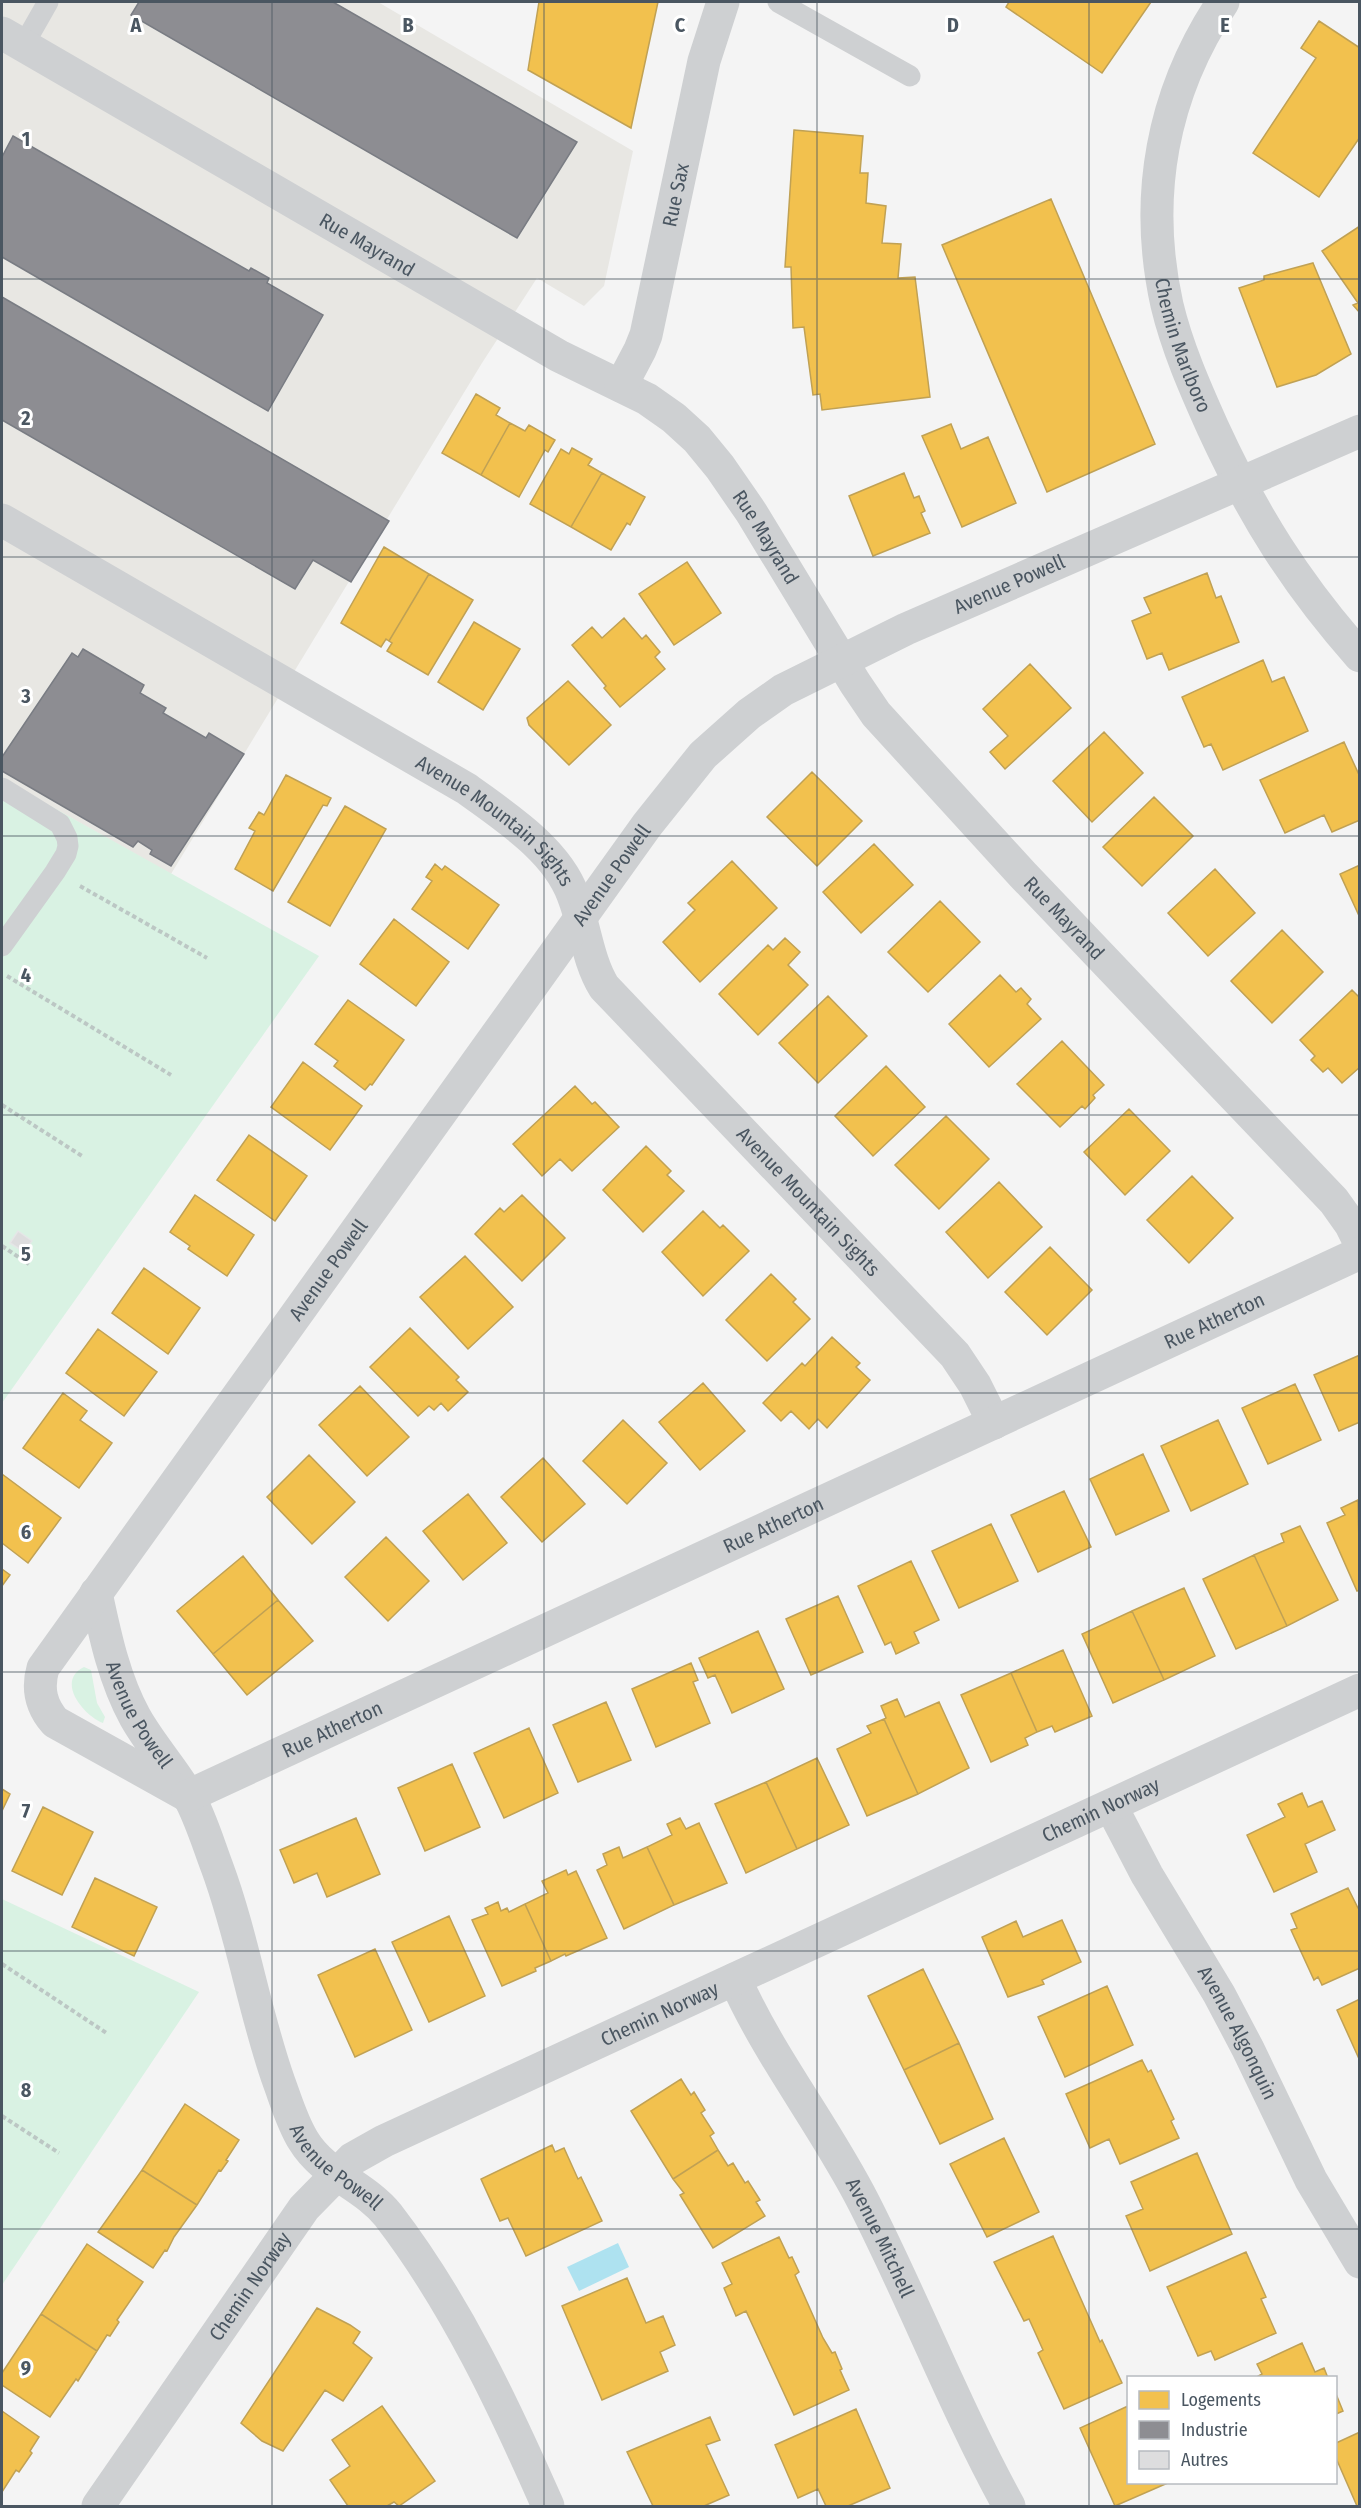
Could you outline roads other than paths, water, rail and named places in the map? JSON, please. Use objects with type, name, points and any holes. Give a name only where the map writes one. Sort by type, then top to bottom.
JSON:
[{"type":"street","name":"Rue Sax","points":[[621,386],[646,335],[704,61],[723,2]]},
{"type":"street","name":"Chemin Marlboro","points":[[1223,2],[1189,62],[1172,105],[1161,147],[1157,234],[1163,285],[1175,332],[1199,396],[1240,485],[1259,520],[1302,587],[1359,656]]},
{"type":"street","name":"Rue Mayrand","points":[[12,40],[559,356],[646,399],[674,418],[709,453],[775,549],[868,703],[895,736],[1023,875],[1334,1202],[1351,1225],[1359,1243]]},
{"type":"street","name":"Avenue Powell","points":[[188,1796],[55,1722],[43,1706],[39,1687],[43,1668],[668,797],[711,747],[762,704],[783,690],[906,629],[1240,485],[1359,431]]},
{"type":"street","name":"Avenue Mountain Sights","points":[[2,520],[466,789],[533,842],[559,867],[573,895],[595,969],[604,987],[955,1355],[975,1385],[994,1423]]},
{"type":"street","name":"Rue Atherton","points":[[188,1796],[1359,1253]]},
{"type":"street","name":"Avenue Powell","points":[[96,1593],[106,1642],[135,1717],[188,1796],[229,1901],[264,2035],[285,2099],[303,2140],[312,2153],[335,2174],[386,2212],[421,2264],[447,2305],[487,2378],[548,2506]]},
{"type":"street","name":"Chemin Norway","points":[[98,2506],[304,2208],[335,2174],[357,2155],[1359,1690]]},
{"type":"street","name":"Avenue Algonquin","points":[[1111,1806],[1147,1875],[1219,1994],[1311,2180],[1359,2262]]},
{"type":"street","name":"Avenue Mitchell","points":[[735,1979],[763,2033],[813,2113],[864,2203],[900,2276],[974,2442],[1009,2506]]},
{"type":"lane","points":[[12,40],[48,2]]},
{"type":"lane","points":[[778,2],[910,76]]},
{"type":"lane","points":[[2,789],[60,824],[68,846],[55,872],[2,946]]},
{"type":"water","points":[[618,2243],[629,2267],[579,2291],[567,2267]]}]
